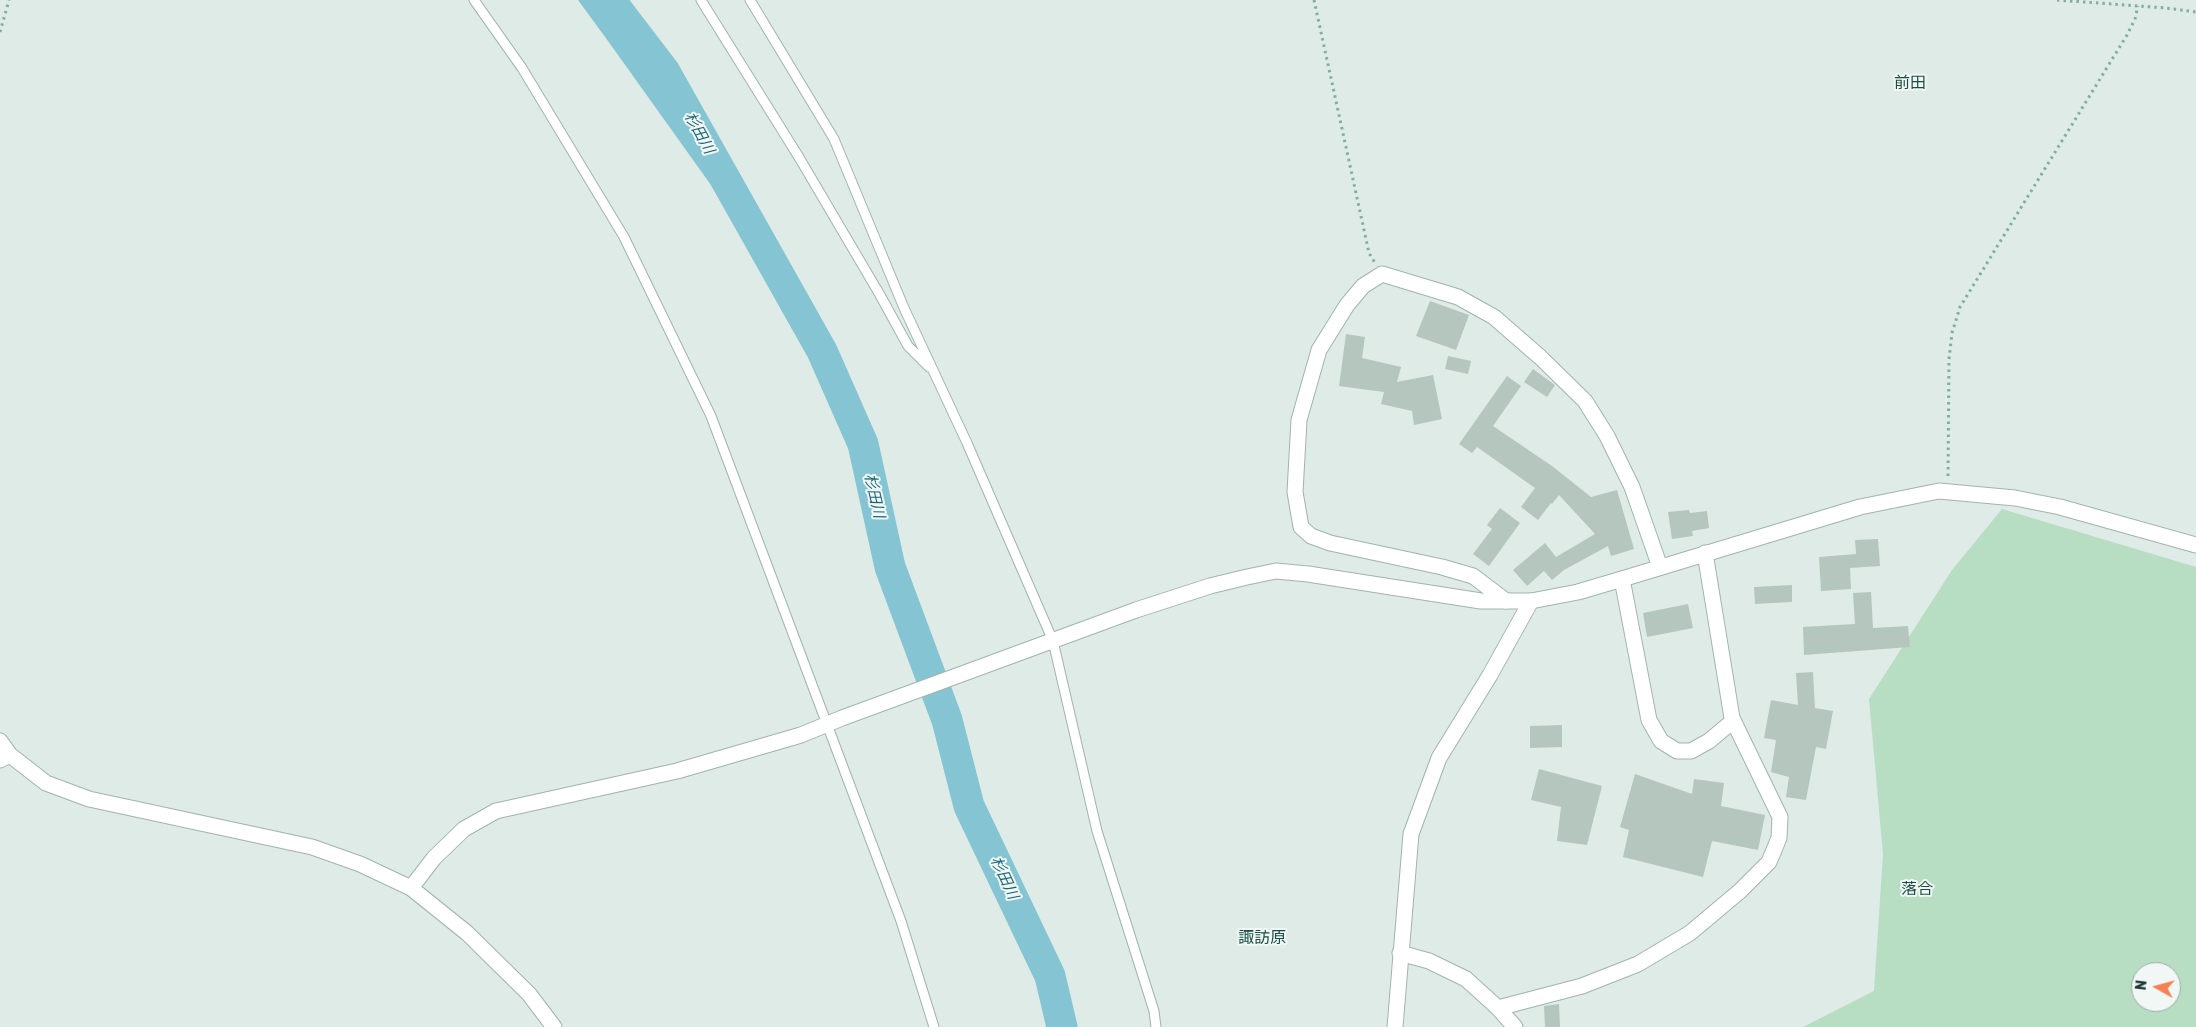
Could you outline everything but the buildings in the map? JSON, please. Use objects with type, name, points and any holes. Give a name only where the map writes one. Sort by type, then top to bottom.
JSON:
[{"type":"street","points":[[1506,601],[1473,576],[1442,566],[1330,543],[1311,536],[1301,526],[1295,492],[1299,420],[1319,350],[1347,305],[1363,286],[1382,274],[1458,297],[1494,318],[1540,357],[1585,401],[1607,436],[1632,487],[1660,567]]},
{"type":"street","points":[[412,888],[434,858],[464,829],[496,811],[677,771],[801,735],[842,718],[1053,641],[1210,586],[1276,571],[1308,574],[1481,600],[1531,601],[1578,592],[1860,507],[1918,494],[1948,492],[2015,498],[2060,507],[2196,544]]},
{"type":"street","points":[[1498,1008],[1582,986],[1638,964],[1690,933],[1740,891],[1769,862],[1779,838],[1780,816],[1734,721],[1705,553]]},
{"type":"street","points":[[1622,579],[1649,720],[1661,740],[1677,751],[1691,751],[1710,740],[1734,721]]},
{"type":"street","points":[[1395,1027],[1411,834],[1439,758],[1490,675],[1531,601]]},
{"type":"street","points":[[0,741],[5,758],[46,782],[90,799],[312,847],[360,864],[412,888],[467,933],[529,994],[554,1027]]},
{"type":"street","points":[[1400,953],[1429,961],[1466,979],[1516,1027]]},
{"type":"lane","points":[[474,0],[522,68],[624,237],[707,407],[901,921],[934,1027]]},
{"type":"lane","points":[[701,0],[800,159],[908,346],[933,370]]},
{"type":"lane","points":[[750,0],[834,139],[904,308],[967,443],[1053,641],[1097,830],[1154,1011],[1156,1027]]},
{"type":"path","points":[[0,32],[8,0]]},
{"type":"path","points":[[1314,0],[1369,253],[1382,274]]},
{"type":"path","points":[[2057,0],[2196,12]]},
{"type":"path","points":[[1948,492],[1949,359],[1952,334],[1960,307],[2126,35],[2135,19],[2138,6]]},
{"type":"green space","points":[[2002,509],[2196,567],[2196,1027],[1803,1027],[1874,991],[1883,854],[1869,699],[1952,570]]},
{"type":"water","points":[[578,0],[615,0],[796,304],[608,41]]},
{"type":"waterway","name":"杉田川","points":[[610,0],[665,72],[822,351],[863,444],[890,567],[947,720],[969,806],[1050,976],[1062,1027]]},
{"type":"district","name":"前田","points":[[1910,83]]},
{"type":"district","name":"落合","points":[[1917,889]]},
{"type":"district","name":"諏訪原","points":[[1262,938]]}]
